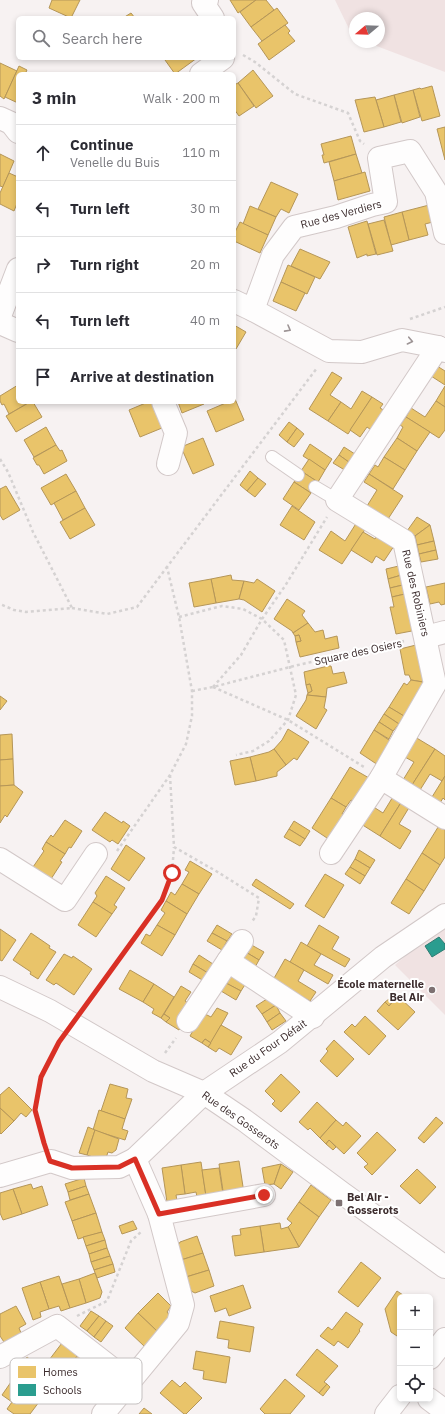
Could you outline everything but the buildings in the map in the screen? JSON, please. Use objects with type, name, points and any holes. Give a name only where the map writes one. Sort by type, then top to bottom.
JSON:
[{"type":"street","points":[[207,0],[203,3],[212,16]]},
{"type":"street","points":[[204,72],[224,60]]},
{"type":"street","points":[[0,118],[11,123],[16,129]]},
{"type":"street","points":[[379,158],[410,151],[436,192],[445,233]]},
{"type":"street","name":"Rue des Verdiers","points":[[253,310],[273,255],[294,227],[336,217],[386,202],[379,158]]},
{"type":"street","points":[[0,316],[16,274]]},
{"type":"street","points":[[236,302],[329,351],[362,352],[402,340],[441,349],[337,500]]},
{"type":"street","points":[[0,323],[16,330]]},
{"type":"street","points":[[164,404],[176,433],[168,464]]},
{"type":"street","name":"Rue des Robiniers","points":[[331,853],[381,778],[435,684],[435,634],[404,541],[337,500]]},
{"type":"street","points":[[381,778],[445,818]]},
{"type":"street","points":[[0,859],[66,900],[96,854]]},
{"type":"street","name":"Rue du Four Défait","points":[[50,1161],[72,1168],[119,1167],[135,1159],[204,1093],[280,1042],[313,1017],[383,957],[445,915]]},
{"type":"street","points":[[188,1021],[242,940]]},
{"type":"street","points":[[228,961],[313,1017]]},
{"type":"street","name":"Rue des Gosserots","points":[[0,987],[50,1011],[71,1025],[153,1071],[204,1093],[244,1120],[445,1267]]},
{"type":"street","points":[[135,1159],[159,1214],[183,1305],[178,1323],[142,1365]]},
{"type":"street","points":[[0,1176],[50,1161]]},
{"type":"street","points":[[159,1214],[264,1195]]},
{"type":"street","points":[[0,1357],[57,1326],[98,1358]]},
{"type":"street","points":[[433,1354],[445,1339]]},
{"type":"street","points":[[386,1414],[397,1400]]},
{"type":"street","points":[[432,1402],[445,1411]]},
{"type":"street","points":[[103,1414],[111,1404]]},
{"type":"lane","points":[[272,457],[298,475]]},
{"type":"lane","points":[[314,487],[337,500]]},
{"type":"path","points":[[236,57],[255,62],[295,94],[348,113],[360,141],[379,158]]},
{"type":"path","points":[[404,321],[445,307]]},
{"type":"path","points":[[0,604],[14,610],[26,612],[72,608],[107,614],[137,608],[329,351]]},
{"type":"path","points":[[0,459],[8,472],[32,532],[72,608]]},
{"type":"path","points":[[337,500],[241,655],[213,687],[288,720],[381,778]]},
{"type":"path","points":[[96,854],[112,860],[170,775],[186,744],[192,716],[192,691],[179,617],[167,567]]},
{"type":"path","points":[[179,617],[222,606],[243,609],[262,619],[284,640],[296,695],[288,720],[269,741],[253,751],[236,755]]},
{"type":"path","name":"Square des Osiers","points":[[192,691],[435,634]]},
{"type":"path","points":[[50,1161],[35,1110],[41,1077],[59,1042],[162,900],[172,873],[174,847],[170,775]]},
{"type":"path","points":[[174,847],[259,898],[256,916],[242,940]]},
{"type":"path","points":[[153,1071],[188,1021]]},
{"type":"path","points":[[57,1326],[107,1300],[131,1241],[159,1214]]},
{"type":"shaded area","points":[[335,0],[445,0],[445,72],[382,48],[385,48],[385,12],[349,12],[349,29]]},
{"type":"shaded area","name":"École maternelle Bel Air","points":[[445,928],[445,1015],[395,965],[418,945]]},
{"type":"place","name":"École maternelle Bel Air","points":[[432,990]]},
{"type":"place","name":"Bel Air - Gosserots","points":[[339,1203]]},
{"type":"route","points":[[172,873],[162,900],[59,1042],[41,1077],[35,1110],[44,1143],[50,1161],[72,1168],[119,1167],[135,1159],[159,1214],[264,1195]]}]
